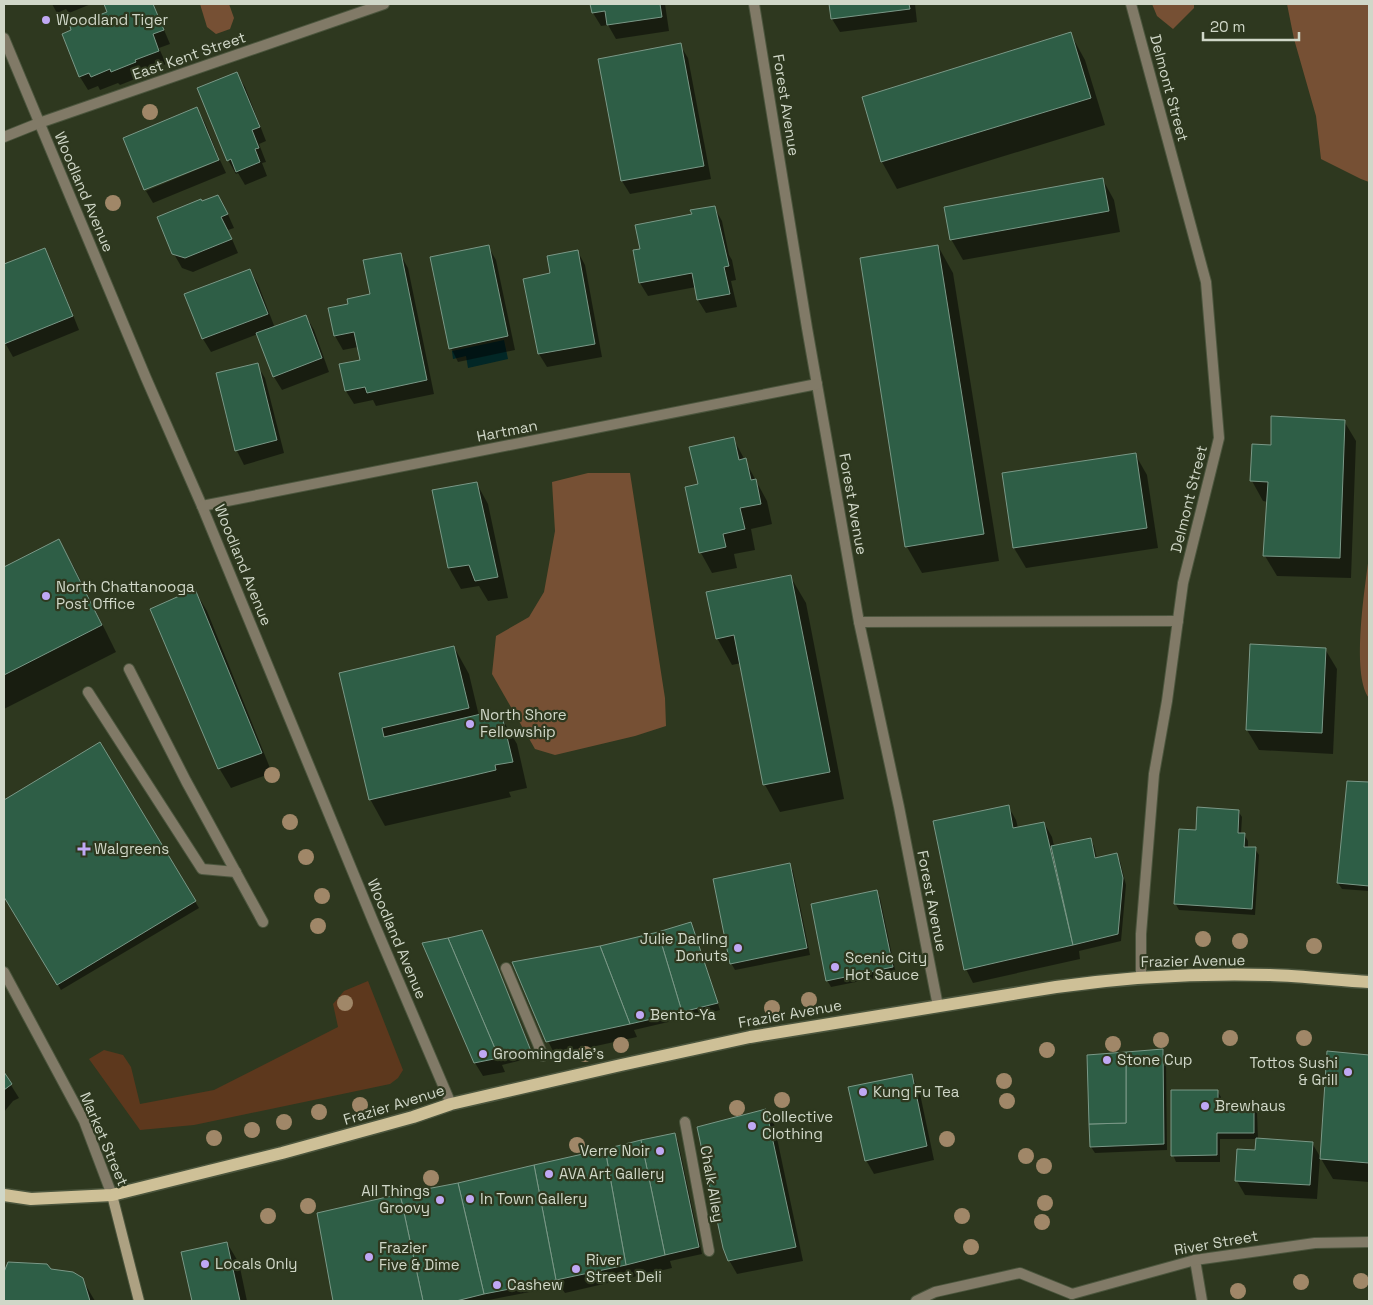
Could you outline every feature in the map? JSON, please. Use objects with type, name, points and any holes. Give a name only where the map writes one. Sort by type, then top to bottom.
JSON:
[{"type":"main road","name":"Frazier Avenue","points":[[4,1196],[31,1199],[112,1195],[292,1151],[413,1118],[451,1104],[750,1037],[938,1006],[1099,981],[1175,976],[1270,975],[1369,982]]},
{"type":"main road","name":"Market Street","points":[[112,1195],[139,1301]]},
{"type":"street","name":"East Kent Street","points":[[4,137],[38,123],[384,4]]},
{"type":"street","name":"Forest Avenue","points":[[754,4],[817,384],[859,622],[899,807],[938,1006]]},
{"type":"street","name":"Delmont Street","points":[[1131,4],[1206,282],[1219,438],[1183,583],[1167,701],[1154,774],[1141,934],[1141,978]]},
{"type":"street","name":"Woodland Avenue","points":[[4,38],[38,123],[202,506],[372,921],[451,1104]]},
{"type":"street","name":"Hartman","points":[[202,506],[817,384]]},
{"type":"street","points":[[859,622],[1178,621]]},
{"type":"street","points":[[129,669],[186,782],[263,922]]},
{"type":"street","points":[[88,692],[202,869],[236,872]]},
{"type":"street","points":[[506,968],[543,1056]]},
{"type":"street","name":"Market Street","points":[[4,972],[84,1121],[112,1195]]},
{"type":"street","name":"Chalk Alley","points":[[685,1122],[709,1250]]},
{"type":"street","name":"River Street","points":[[1072,1298],[1195,1260],[1315,1243],[1369,1242]]},
{"type":"street","points":[[1195,1260],[1202,1301]]},
{"type":"street","points":[[916,1301],[935,1292],[1020,1273],[1072,1298]]},
{"type":"street","points":[[1063,1301],[1072,1298]]},
{"type":"shaded area","points":[[200,4],[229,4],[234,18],[230,29],[216,34],[207,27]]},
{"type":"shaded area","points":[[1152,4],[1194,4],[1194,8],[1173,29],[1157,16]]},
{"type":"shaded area","points":[[1287,4],[1369,4],[1369,182],[1321,159],[1316,116],[1294,39]]},
{"type":"shaded area","points":[[588,473],[630,473],[665,698],[666,726],[635,736],[555,755],[535,749],[492,674],[496,636],[529,617],[544,592],[555,531],[552,482]]},
{"type":"shaded area","points":[[1369,556],[1369,698],[1364,686],[1360,651],[1362,608]]},
{"type":"shaded area","points":[[368,981],[403,1070],[398,1078],[390,1084],[194,1125],[140,1130],[89,1059],[104,1050],[123,1055],[131,1067],[140,1104],[214,1090],[338,1027],[333,1004],[344,991]]},
{"type":"water","points":[[504,340],[508,359],[468,368],[466,356],[453,359],[452,351]]},
{"type":"building","points":[[104,4],[153,4],[164,30],[153,34],[159,51],[111,72],[110,69],[91,77],[89,73],[79,77],[62,34],[71,30],[70,26],[107,12]]},
{"type":"building","points":[[590,4],[660,4],[662,17],[607,25],[605,11],[592,13]]},
{"type":"building","points":[[829,4],[909,4],[910,9],[831,19]]},
{"type":"building","points":[[1071,32],[1091,98],[881,162],[862,97]]},
{"type":"building","points":[[681,43],[704,166],[621,181],[598,59]]},
{"type":"building","points":[[237,72],[260,127],[252,130],[259,148],[255,149],[260,162],[236,172],[231,159],[227,161],[197,88]]},
{"type":"building","points":[[197,107],[219,160],[144,190],[123,138]]},
{"type":"building","points":[[1103,178],[1109,211],[950,240],[944,207]]},
{"type":"building","points":[[218,195],[228,214],[221,217],[232,239],[185,258],[172,254],[157,217],[201,199],[202,201]]},
{"type":"building","points":[[715,206],[729,266],[724,267],[730,294],[697,300],[692,273],[639,283],[633,250],[640,249],[635,225],[692,214],[690,210]]},
{"type":"building","points":[[489,245],[508,336],[449,349],[430,257]]},
{"type":"building","points":[[938,245],[984,534],[905,547],[860,258]]},
{"type":"building","points":[[45,248],[73,316],[4,344],[4,264]]},
{"type":"building","points":[[578,250],[595,344],[538,354],[523,279],[550,273],[547,256]]},
{"type":"building","points":[[401,253],[427,380],[367,393],[365,387],[345,391],[339,364],[360,360],[354,332],[334,336],[328,308],[348,304],[347,299],[370,294],[363,260]]},
{"type":"building","points":[[250,269],[268,314],[202,339],[184,294]]},
{"type":"building","points":[[306,315],[322,358],[273,377],[256,333]]},
{"type":"building","points":[[258,363],[277,440],[235,451],[216,373]]},
{"type":"building","points":[[1271,416],[1345,420],[1340,558],[1263,556],[1268,482],[1250,481],[1252,444],[1271,445]]},
{"type":"building","points":[[734,437],[739,460],[746,458],[751,480],[756,479],[761,504],[740,508],[745,529],[723,534],[726,547],[699,553],[685,487],[698,484],[689,447]]},
{"type":"building","points":[[1136,453],[1147,528],[1013,548],[1002,473]]},
{"type":"building","points":[[477,482],[498,577],[475,581],[469,565],[448,568],[432,490]]},
{"type":"building","name":"North Chattanooga Post Office","points":[[59,539],[102,625],[4,675],[4,567]]},
{"type":"building","points":[[791,575],[830,772],[763,785],[734,635],[716,639],[706,592]]},
{"type":"building","points":[[195,589],[262,753],[218,769],[150,609]]},
{"type":"building","points":[[1250,644],[1326,648],[1322,733],[1246,730]]},
{"type":"building","name":"North Shore Fellowship","points":[[454,646],[469,708],[382,728],[384,737],[481,714],[483,720],[502,716],[513,762],[495,765],[496,770],[369,800],[339,673]]},
{"type":"building","name":"Walgreens","points":[[100,742],[196,901],[57,985],[4,897],[4,800]]},
{"type":"building","points":[[1347,781],[1369,782],[1369,886],[1337,883]]},
{"type":"building","points":[[1009,805],[1013,828],[1044,822],[1073,945],[964,970],[933,821]]},
{"type":"building","points":[[1197,807],[1239,810],[1238,833],[1245,833],[1244,847],[1256,847],[1252,909],[1174,904],[1179,829],[1196,830]]},
{"type":"building","points":[[1091,838],[1095,858],[1117,853],[1123,878],[1118,934],[1073,945],[1051,846]]},
{"type":"building","points":[[790,863],[807,948],[730,964],[713,879]]},
{"type":"building","points":[[877,890],[893,967],[826,981],[811,904]]},
{"type":"building","points":[[691,922],[718,1003],[682,1012],[658,932]]},
{"type":"building","points":[[482,930],[531,1051],[499,1058],[448,938]]},
{"type":"building","points":[[658,932],[682,1012],[630,1024],[600,946]]},
{"type":"building","points":[[448,938],[499,1058],[474,1063],[422,943]]},
{"type":"building","points":[[600,946],[630,1024],[546,1042],[512,962]]},
{"type":"building","points":[[1163,1049],[1164,1144],[1090,1147],[1089,1124],[1126,1123],[1126,1052]]},
{"type":"building","points":[[1327,1051],[1369,1055],[1369,1163],[1320,1159]]},
{"type":"building","points":[[1126,1052],[1126,1123],[1089,1124],[1087,1055]]},
{"type":"building","points":[[4,1072],[12,1084],[4,1090]]},
{"type":"building","points":[[912,1074],[927,1146],[865,1161],[848,1087]]},
{"type":"building","points":[[1171,1090],[1218,1090],[1218,1104],[1254,1104],[1254,1133],[1217,1133],[1217,1155],[1171,1156]]},
{"type":"building","points":[[766,1109],[796,1247],[728,1261],[723,1248],[697,1127]]},
{"type":"building","points":[[675,1133],[699,1247],[665,1255],[641,1140]]},
{"type":"building","points":[[1256,1138],[1313,1142],[1310,1185],[1235,1181],[1237,1149],[1255,1150]]},
{"type":"building","points":[[641,1140],[665,1255],[626,1265],[605,1149]]},
{"type":"building","points":[[605,1149],[626,1265],[556,1280],[534,1165]]},
{"type":"building","points":[[534,1165],[556,1280],[484,1294],[458,1183]]},
{"type":"building","points":[[458,1183],[484,1294],[456,1301],[423,1301],[400,1194]]},
{"type":"building","name":"Frazier Five & Dime","points":[[400,1194],[423,1301],[333,1301],[317,1213]]},
{"type":"building","points":[[227,1242],[240,1301],[192,1301],[181,1252]]},
{"type":"building","points":[[8,1262],[47,1264],[51,1269],[73,1272],[83,1278],[90,1301],[4,1301],[4,1272]]},
{"type":"place","name":"Woodland Tiger","points":[[46,20]]},
{"type":"place","name":"North Chattanooga Post Office","points":[[46,596]]},
{"type":"place","name":"North Shore Fellowship","points":[[470,724]]},
{"type":"place","name":"Walgreens","points":[[84,849]]},
{"type":"place","name":"Julie Darling Donuts","points":[[738,948]]},
{"type":"place","name":"Scenic City Hot Sauce","points":[[835,967]]},
{"type":"place","name":"Bento-Ya","points":[[640,1015]]},
{"type":"place","name":"Groomingdale's","points":[[483,1054]]},
{"type":"place","name":"Stone Cup","points":[[1107,1060]]},
{"type":"place","name":"Tottos Sushi & Grill","points":[[1348,1072]]},
{"type":"place","name":"Kung Fu Tea","points":[[863,1092]]},
{"type":"place","name":"Brewhaus","points":[[1205,1106]]},
{"type":"place","name":"Collective Clothing","points":[[752,1126]]},
{"type":"place","name":"Verre Noir","points":[[660,1151]]},
{"type":"place","name":"AVA Art Gallery","points":[[549,1174]]},
{"type":"place","name":"In Town Gallery","points":[[470,1199]]},
{"type":"place","name":"All Things Groovy","points":[[440,1200]]},
{"type":"place","name":"Frazier Five & Dime","points":[[369,1257]]},
{"type":"place","name":"Locals Only","points":[[205,1264]]},
{"type":"place","name":"River Street Deli","points":[[576,1269]]},
{"type":"place","name":"Cashew","points":[[497,1285]]}]
